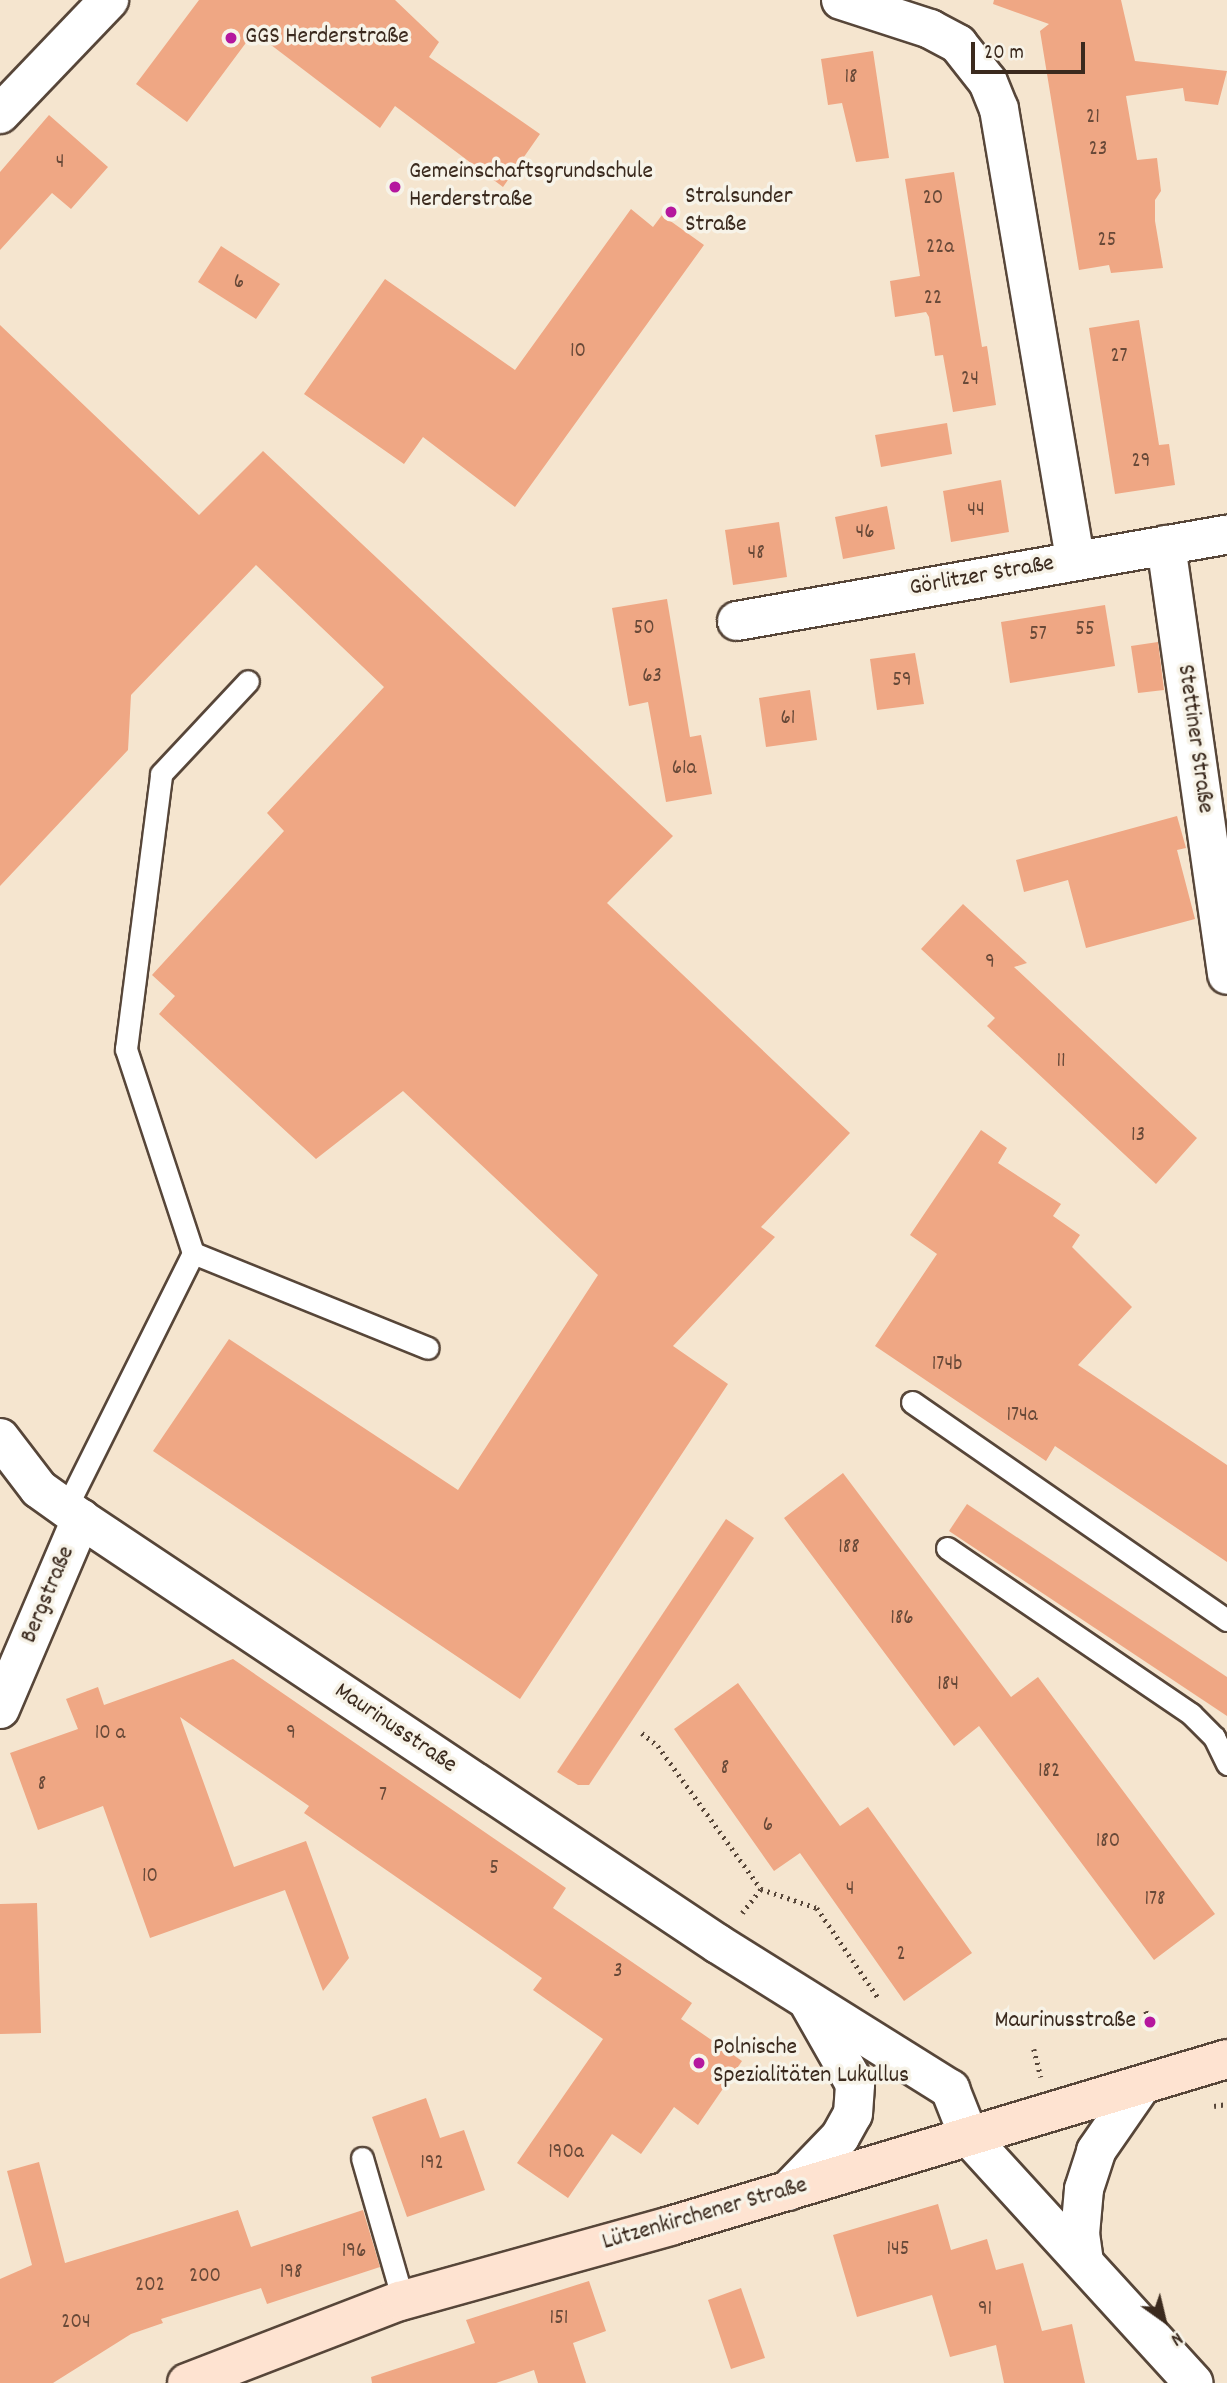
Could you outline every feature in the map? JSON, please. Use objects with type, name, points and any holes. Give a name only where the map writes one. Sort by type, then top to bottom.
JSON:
[{"type":"main road","name":"Lützenkirchener Straße","points":[[187,2383],[403,2300],[788,2191],[1227,2059]]},
{"type":"street","points":[[0,114],[109,0]]},
{"type":"street","points":[[841,0],[930,29],[958,44],[988,82],[999,109],[1075,560]]},
{"type":"street","name":"Görlitzer Straße","points":[[737,621],[1227,535]]},
{"type":"street","name":"Stettiner Straße","points":[[1166,545],[1227,975]]},
{"type":"street","name":"Maurinusstraße","points":[[0,1438],[39,1489],[73,1514],[808,2000],[950,2089],[969,2137]]},
{"type":"street","name":"Bergstraße","points":[[0,1709],[73,1514]]},
{"type":"street","name":"Maurinusstraße","points":[[788,2191],[840,2137],[853,2114],[856,2084],[808,2000]]},
{"type":"street","points":[[1084,2262],[1080,2234],[1084,2189],[1096,2151],[1141,2086]]},
{"type":"street","points":[[969,2137],[1194,2383]]},
{"type":"lane","points":[[73,1514],[193,1253],[126,1049],[161,774],[248,681]]},
{"type":"lane","points":[[193,1253],[428,1348]]},
{"type":"lane","points":[[912,1402],[1227,1620]]},
{"type":"lane","points":[[947,1548],[1191,1714],[1214,1737],[1227,1764]]},
{"type":"lane","points":[[362,2158],[403,2300]]},
{"type":"path","points":[[642,1733],[659,1746],[761,1889],[817,1908],[879,1995],[876,2042]]},
{"type":"path","points":[[1146,2011],[1150,2022]]},
{"type":"building","points":[[199,0],[395,0],[439,42],[429,57],[540,134],[503,187],[395,106],[380,128],[254,32],[187,122],[136,84]]},
{"type":"building","points":[[994,0],[1121,0],[1135,61],[1227,71],[1218,105],[1185,101],[1183,88],[1126,96],[1137,160],[1157,158],[1161,191],[1155,200],[1155,221],[1163,268],[1111,273],[1109,265],[1079,270],[1040,31],[1049,24],[993,4]]},
{"type":"building","points":[[873,51],[889,158],[856,162],[842,103],[828,105],[821,59]]},
{"type":"building","points":[[49,115],[108,167],[71,209],[52,193],[0,250],[0,172]]},
{"type":"building","points":[[954,172],[982,347],[987,346],[996,405],[953,412],[943,355],[935,356],[929,317],[926,312],[895,317],[890,281],[920,276],[905,179]]},
{"type":"building","points":[[631,209],[653,227],[662,215],[704,245],[515,507],[423,437],[404,464],[304,394],[385,279],[515,370]]},
{"type":"building","points":[[221,246],[280,284],[256,319],[198,282]]},
{"type":"building","points":[[1139,320],[1159,445],[1169,444],[1175,485],[1115,494],[1089,328]]},
{"type":"building","points":[[0,325],[199,515],[263,451],[673,836],[607,903],[850,1133],[761,1227],[775,1237],[673,1346],[728,1384],[520,1699],[153,1451],[229,1339],[458,1490],[598,1275],[403,1091],[316,1159],[159,1014],[175,996],[152,975],[284,831],[267,813],[384,687],[256,565],[131,695],[128,750],[0,886]]},
{"type":"building","points":[[947,423],[952,454],[881,467],[875,435]]},
{"type":"building","points":[[1001,480],[1009,532],[951,542],[943,491]]},
{"type":"building","points":[[887,506],[895,549],[843,559],[835,517]]},
{"type":"building","points":[[779,522],[787,577],[733,585],[725,530]]},
{"type":"building","points":[[667,599],[690,737],[701,735],[712,794],[666,802],[648,702],[629,706],[612,608]]},
{"type":"building","points":[[1105,605],[1115,666],[1010,683],[1001,622]]},
{"type":"building","points":[[1158,642],[1164,690],[1138,693],[1131,646]]},
{"type":"building","points":[[915,653],[924,704],[877,710],[870,659]]},
{"type":"building","points":[[810,690],[817,740],[766,747],[759,698]]},
{"type":"building","points":[[1177,816],[1186,848],[1177,850],[1195,919],[1086,948],[1068,880],[1024,892],[1016,860]]},
{"type":"building","points":[[963,904],[1027,963],[1014,967],[1197,1138],[1156,1184],[987,1026],[995,1018],[921,949]]},
{"type":"building","points":[[981,1130],[1007,1148],[998,1163],[1061,1204],[1053,1216],[1080,1235],[1072,1247],[1132,1307],[1078,1365],[1227,1465],[1227,1562],[1055,1446],[1046,1461],[875,1346],[937,1254],[910,1235]]},
{"type":"building","points":[[843,1473],[1011,1697],[1038,1677],[1215,1914],[1154,1960],[979,1726],[954,1746],[784,1518]]},
{"type":"building","points":[[967,1504],[1227,1677],[1227,1716],[949,1531]]},
{"type":"building","points":[[726,1519],[754,1538],[589,1785],[578,1785],[557,1772]]},
{"type":"building","points":[[233,1659],[566,1888],[553,1908],[692,2003],[681,2019],[742,2061],[698,2125],[674,2107],[641,2154],[612,2134],[568,2198],[517,2163],[603,2039],[533,1990],[542,1978],[304,1813],[309,1806],[180,1717],[234,1867],[306,1841],[349,1958],[323,1991],[285,1890],[150,1938],[103,1806],[38,1830],[10,1753],[78,1729],[66,1699],[98,1687],[104,1705]]},
{"type":"building","points":[[738,1683],[840,1826],[868,1807],[972,1953],[904,2001],[800,1853],[774,1871],[674,1729]]},
{"type":"building","points":[[37,1903],[41,2033],[0,2034],[0,1904]]},
{"type":"building","points":[[426,2098],[440,2138],[464,2130],[485,2190],[407,2217],[372,2117]]},
{"type":"building","points":[[39,2162],[65,2263],[238,2210],[251,2247],[363,2210],[380,2267],[267,2304],[261,2288],[161,2319],[163,2323],[131,2334],[53,2383],[0,2383],[0,2279],[32,2265],[7,2171]]},
{"type":"building","points":[[938,2204],[951,2250],[987,2239],[996,2270],[1023,2263],[1042,2331],[1072,2324],[1085,2383],[1004,2383],[996,2345],[950,2357],[932,2295],[857,2317],[833,2235]]},
{"type":"building","points":[[589,2281],[606,2331],[573,2343],[586,2383],[538,2383],[534,2370],[496,2383],[372,2383],[371,2377],[475,2343],[466,2320]]},
{"type":"building","points":[[741,2288],[765,2358],[731,2369],[708,2300]]},
{"type":"place","name":"GGS Herderstraße","points":[[231,38]]},
{"type":"place","name":"Gemeinschaftsgrundschule Herderstraße","points":[[395,187]]},
{"type":"place","name":"Stralsunder Straße","points":[[671,212]]},
{"type":"place","name":"Maurinusstraße","points":[[1150,2022]]},
{"type":"place","name":"Polnische Spezialitäten Lukullus","points":[[699,2063]]}]
